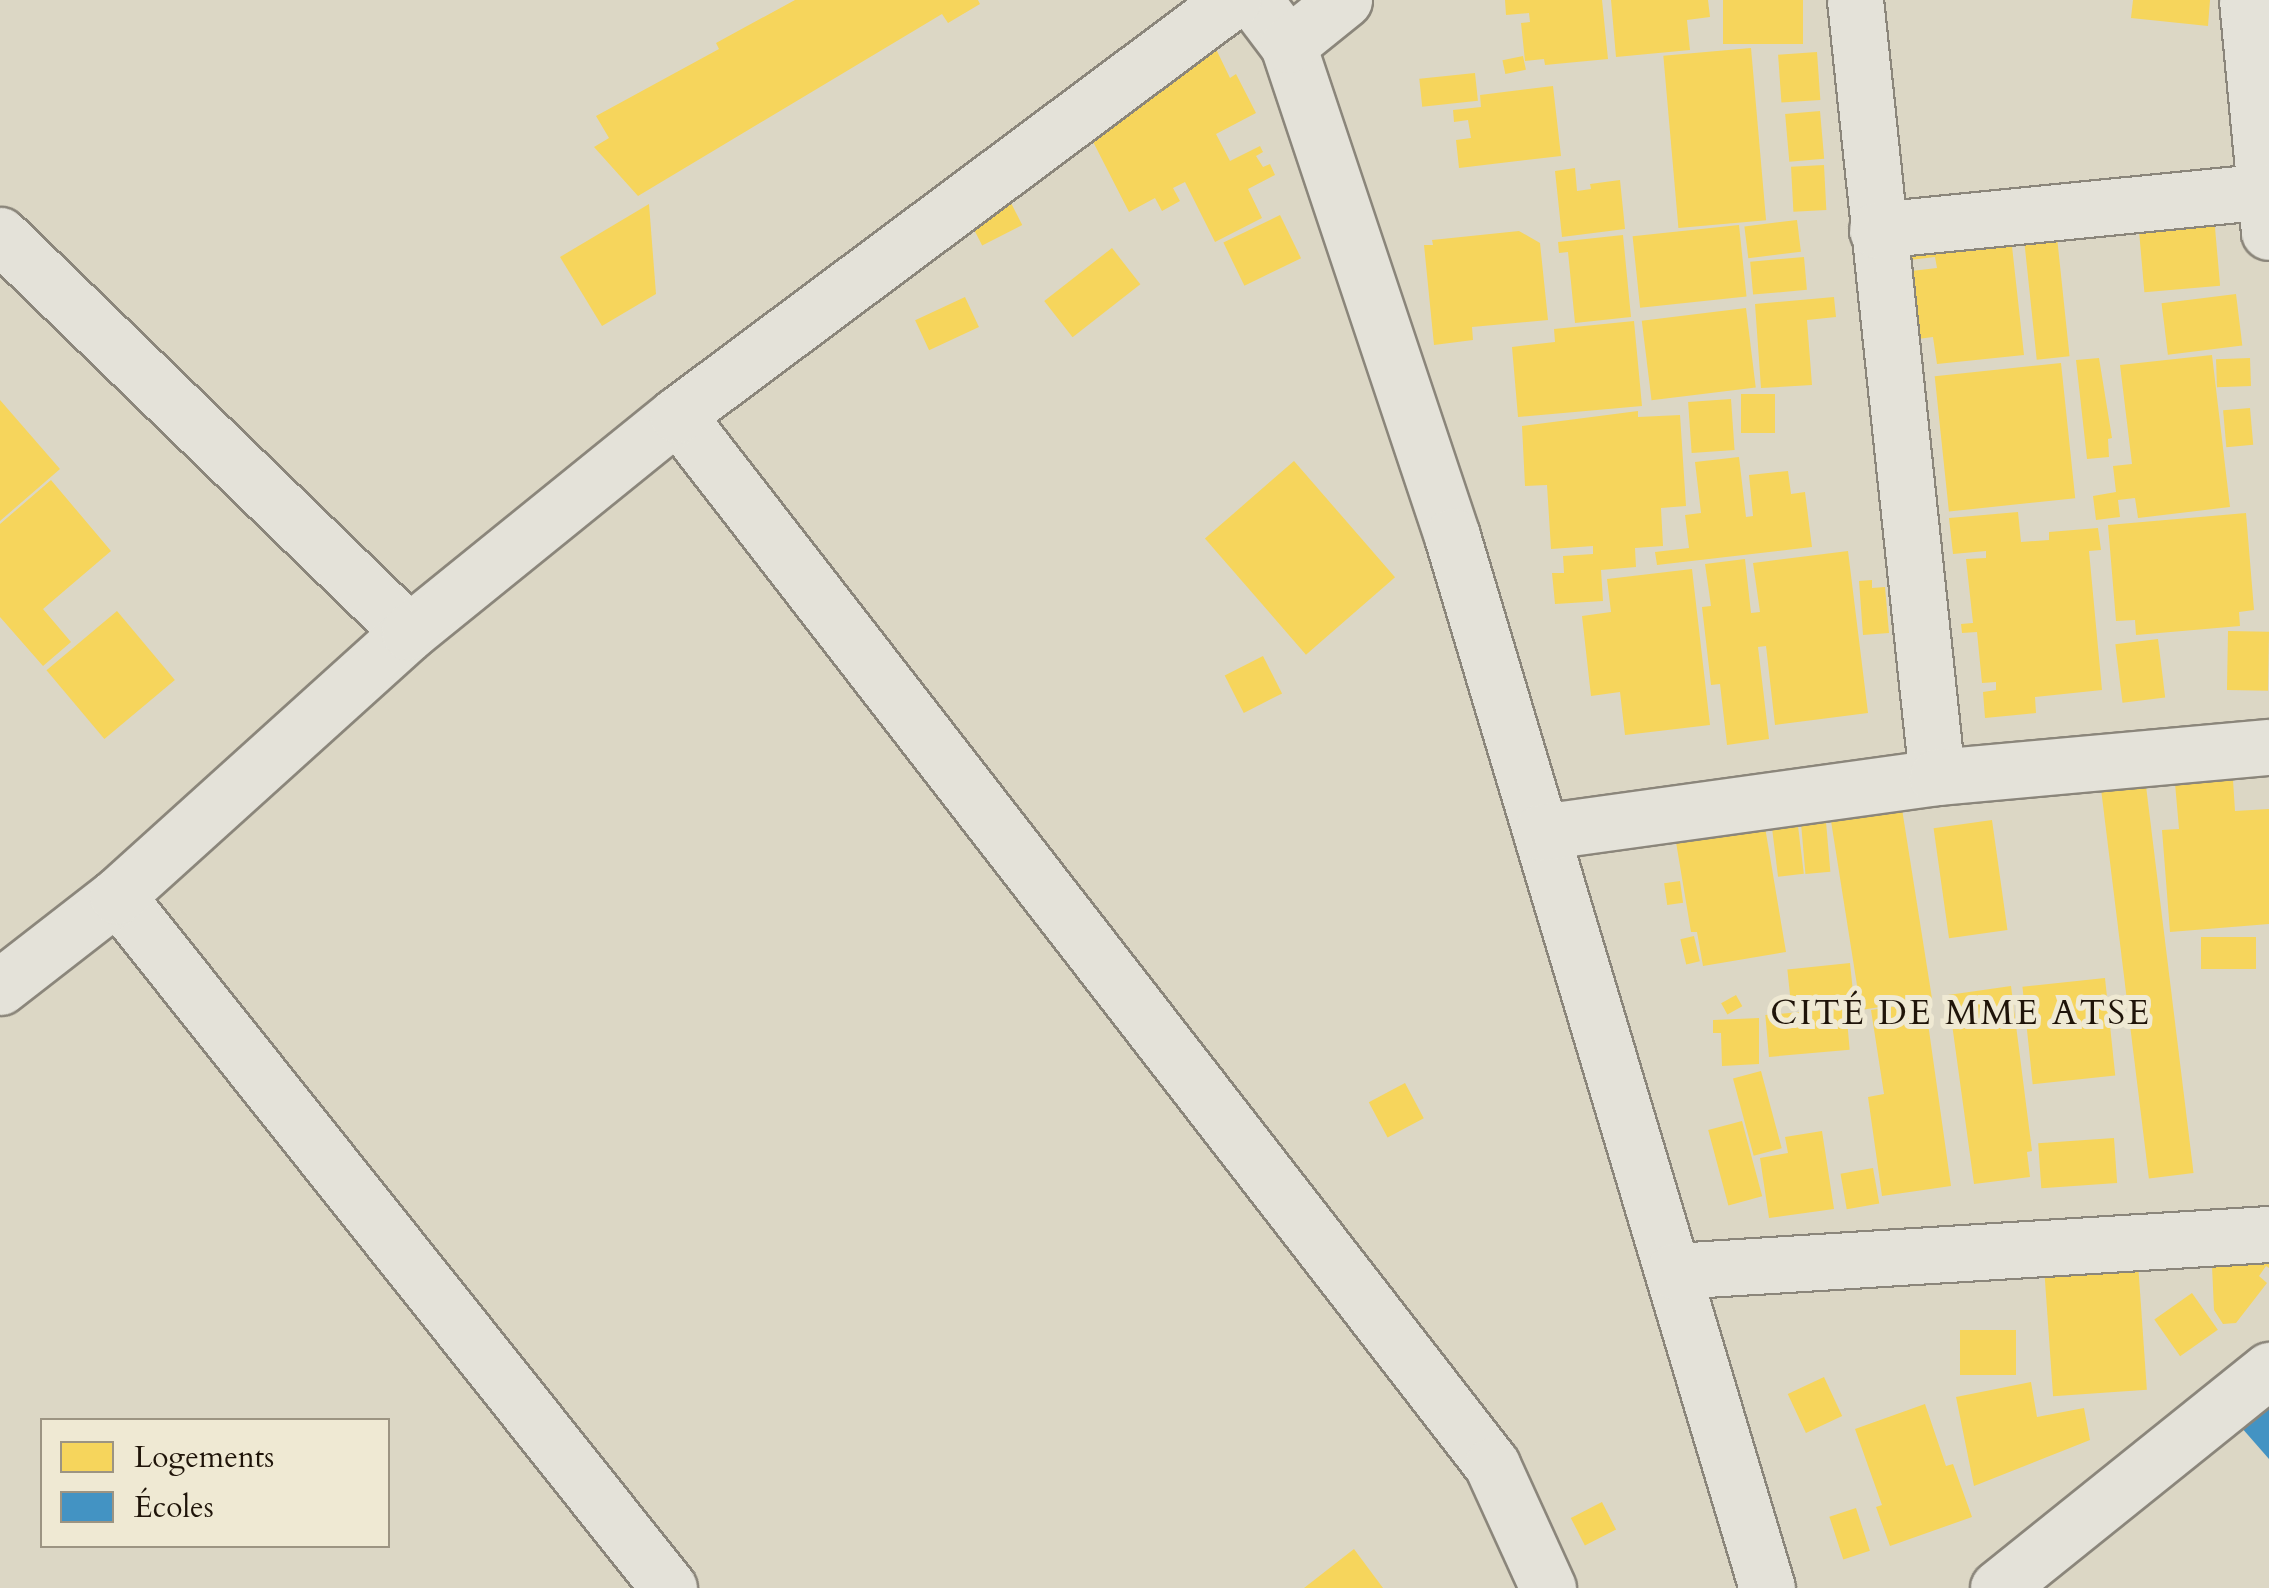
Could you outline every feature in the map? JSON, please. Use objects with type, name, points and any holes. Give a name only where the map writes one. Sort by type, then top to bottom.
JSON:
[{"type":"street","points":[[0,988],[116,896],[409,632],[677,415],[1232,0]]},
{"type":"street","points":[[1254,0],[1288,45],[1452,536],[1767,1588]]},
{"type":"street","points":[[1288,45],[1344,0]]},
{"type":"street","points":[[1855,0],[1937,777]]},
{"type":"street","points":[[1877,230],[2267,212],[2247,0]]},
{"type":"street","points":[[0,234],[409,632]]},
{"type":"street","points":[[677,415],[1492,1465],[1548,1588]]},
{"type":"street","points":[[1541,832],[1937,777],[2269,747]]},
{"type":"street","points":[[116,896],[670,1588]]},
{"type":"street","points":[[1674,1270],[2269,1234]]},
{"type":"street","points":[[1998,1588],[2269,1370]]},
{"type":"building: Logements","points":[[795,0],[978,0],[980,4],[948,23],[942,14],[638,196],[594,147],[609,138],[596,116],[719,49],[716,43]]},
{"type":"building: Logements","points":[[1505,0],[1602,0],[1608,59],[1545,65],[1544,59],[1525,61],[1521,23],[1530,22],[1529,13],[1506,15]]},
{"type":"building: Logements","points":[[1611,0],[1708,0],[1710,17],[1687,20],[1690,50],[1616,57]]},
{"type":"building: Logements","points":[[1723,0],[1803,0],[1803,44],[1723,44]]},
{"type":"building: Logements","points":[[2133,0],[2210,0],[2208,26],[2131,18]]},
{"type":"building: Logements","points":[[1751,48],[1766,220],[1678,228],[1663,56]]},
{"type":"building: Logements","points":[[1216,49],[1230,78],[1236,74],[1256,113],[1216,134],[1230,161],[1260,146],[1263,152],[1256,156],[1263,167],[1270,164],[1275,175],[1248,189],[1262,218],[1215,242],[1185,182],[1173,188],[1180,201],[1162,211],[1155,198],[1129,212],[1086,128],[1123,97]]},
{"type":"building: Logements","points":[[1817,52],[1820,100],[1781,103],[1778,55]]},
{"type":"building: Logements","points":[[1523,56],[1526,70],[1505,74],[1502,60]]},
{"type":"building: Logements","points":[[1475,73],[1478,101],[1422,107],[1419,79]]},
{"type":"building: Logements","points":[[1553,86],[1561,156],[1459,168],[1456,140],[1471,138],[1468,120],[1454,122],[1453,110],[1481,107],[1480,95]]},
{"type":"building: Logements","points":[[1820,111],[1824,159],[1789,162],[1785,114]]},
{"type":"building: Logements","points":[[1824,165],[1826,210],[1793,212],[1791,167]]},
{"type":"building: Logements","points":[[1575,168],[1577,191],[1591,189],[1590,184],[1620,180],[1625,229],[1562,237],[1555,171]]},
{"type":"building: Logements","points":[[1010,201],[1022,225],[982,245],[970,221]]},
{"type":"building: Logements","points":[[649,204],[656,294],[602,326],[560,257]]},
{"type":"building: Logements","points":[[1280,215],[1301,258],[1244,286],[1223,243]]},
{"type":"building: Logements","points":[[2214,216],[2220,286],[2144,292],[2138,223]]},
{"type":"building: Logements","points":[[1797,220],[1801,252],[1748,258],[1744,226]]},
{"type":"building: Logements","points":[[1739,225],[1747,297],[1640,308],[1633,236]]},
{"type":"building: Logements","points":[[2010,228],[2024,355],[1937,364],[1933,337],[1910,340],[1903,272],[1937,268],[1935,257],[1901,261],[1898,240]]},
{"type":"building: Logements","points":[[1519,231],[1540,243],[1548,320],[1472,327],[1473,340],[1434,345],[1424,245],[1433,245],[1432,240]]},
{"type":"building: Logements","points":[[1623,235],[1631,317],[1575,323],[1568,252],[1559,253],[1558,242]]},
{"type":"building: Logements","points":[[2057,237],[2070,356],[2037,360],[2024,240]]},
{"type":"building: Logements","points":[[1112,248],[1140,284],[1073,337],[1044,301]]},
{"type":"building: Logements","points":[[1804,257],[1807,290],[1753,295],[1750,262]]},
{"type":"building: Logements","points":[[2236,294],[2242,346],[2168,355],[2162,303]]},
{"type":"building: Logements","points":[[965,297],[979,327],[929,350],[915,320]]},
{"type":"building: Logements","points":[[1834,297],[1836,317],[1807,320],[1812,385],[1761,388],[1755,304]]},
{"type":"building: Logements","points":[[1746,308],[1756,387],[1652,400],[1642,321]]},
{"type":"building: Logements","points":[[1634,321],[1642,406],[1518,417],[1512,347],[1555,342],[1554,329]]},
{"type":"building: Logements","points":[[2212,355],[2230,507],[2138,518],[2135,498],[2118,500],[2120,517],[2096,520],[2093,496],[2116,492],[2113,466],[2132,464],[2120,365]]},
{"type":"building: Logements","points":[[2099,358],[2112,438],[2108,439],[2109,457],[2087,459],[2076,360]]},
{"type":"building: Logements","points":[[2250,358],[2251,386],[2217,387],[2216,359]]},
{"type":"building: Logements","points":[[2061,363],[2075,498],[1949,512],[1935,376]]},
{"type":"building: Logements","points":[[1741,394],[1775,394],[1775,433],[1741,433]]},
{"type":"building: Logements","points":[[1731,399],[1735,450],[1692,453],[1688,402]]},
{"type":"building: Logements","points":[[0,400],[60,469],[0,521]]},
{"type":"building: Logements","points":[[2250,408],[2253,445],[2226,447],[2223,410]]},
{"type":"building: Logements","points":[[1638,411],[1638,417],[1680,415],[1686,506],[1661,508],[1663,546],[1635,548],[1636,567],[1601,570],[1603,601],[1555,604],[1552,573],[1564,573],[1563,556],[1593,554],[1593,546],[1551,549],[1547,485],[1525,486],[1522,426]]},
{"type":"building: Logements","points":[[1739,457],[1746,517],[1753,516],[1749,475],[1788,471],[1791,494],[1805,492],[1812,547],[1657,565],[1655,552],[1689,548],[1685,515],[1701,513],[1695,462]]},
{"type":"building: Logements","points":[[1294,461],[1395,577],[1306,655],[1205,538]]},
{"type":"building: Logements","points":[[51,480],[111,551],[43,609],[71,642],[43,666],[0,617],[0,524]]},
{"type":"building: Logements","points":[[2018,512],[2021,542],[2049,540],[2049,532],[2098,528],[2101,550],[2089,551],[2102,690],[2035,697],[2036,713],[1985,718],[1983,692],[1996,690],[1996,682],[1982,683],[1977,632],[1962,633],[1961,624],[1973,623],[1966,559],[1986,558],[1986,551],[1953,554],[1949,518]]},
{"type":"building: Logements","points":[[2246,513],[2254,610],[2239,612],[2240,626],[2136,635],[2135,620],[2116,621],[2108,525]]},
{"type":"building: Logements","points":[[1848,551],[1868,713],[1775,725],[1766,646],[1758,647],[1769,739],[1727,745],[1720,684],[1711,685],[1702,607],[1711,606],[1705,564],[1745,559],[1751,613],[1760,612],[1753,563]]},
{"type":"building: Logements","points":[[1692,569],[1710,725],[1625,735],[1620,692],[1591,696],[1582,616],[1611,612],[1607,579]]},
{"type":"building: Logements","points":[[1872,580],[1872,588],[1885,587],[1889,633],[1863,635],[1859,581]]},
{"type":"building: Logements","points":[[117,611],[175,680],[104,739],[47,670]]},
{"type":"building: Logements","points":[[2228,631],[2269,632],[2268,691],[2227,690]]},
{"type":"building: Logements","points":[[2158,639],[2165,698],[2123,703],[2115,644]]},
{"type":"building: Logements","points":[[1263,656],[1282,693],[1244,713],[1225,676]]},
{"type":"building: Logements","points":[[2233,780],[2235,811],[2269,809],[2269,924],[2170,932],[2162,830],[2179,829],[2175,783]]},
{"type":"building: Logements","points":[[2146,786],[2194,1173],[2149,1179],[2101,791]]},
{"type":"building: Logements","points":[[1902,809],[1932,999],[1861,1010],[1831,820]]},
{"type":"building: Logements","points":[[1992,820],[2007,930],[1949,938],[1934,828]]},
{"type":"building: Logements","points":[[1826,822],[1830,872],[1805,874],[1801,824]]},
{"type":"building: Logements","points":[[1798,826],[1804,874],[1778,877],[1772,829]]},
{"type":"building: Logements","points":[[1765,827],[1786,952],[1703,966],[1697,932],[1691,932],[1676,842]]},
{"type":"building: Logements","points":[[1680,881],[1683,903],[1667,905],[1664,883]]},
{"type":"building: Logements","points":[[1694,936],[1700,961],[1686,964],[1680,939]]},
{"type":"building: Logements","points":[[2201,937],[2256,937],[2256,969],[2201,969]]},
{"type":"building: Logements","points":[[1850,963],[1854,1002],[1791,1008],[1787,970]]},
{"type":"building: Logements","points":[[2105,978],[2115,1075],[2033,1084],[2022,987]]},
{"type":"building: Logements","points":[[2011,986],[2032,1151],[2027,1152],[2030,1177],[1974,1184],[1948,995]]},
{"type":"building: Logements","points":[[1736,995],[1742,1006],[1727,1015],[1721,1003]]},
{"type":"building: Logements","points":[[1925,1002],[1951,1186],[1882,1196],[1868,1097],[1884,1094],[1871,1010]]},
{"type":"building: Logements","points":[[1846,1008],[1850,1050],[1769,1057],[1765,1015]]},
{"type":"building: Logements","points":[[1759,1018],[1759,1064],[1722,1066],[1721,1033],[1713,1033],[1713,1020]]},
{"type":"building: Logements","points":[[1761,1071],[1782,1148],[1754,1156],[1733,1079]]},
{"type":"building: Logements","points":[[1405,1083],[1424,1118],[1388,1138],[1369,1102]]},
{"type":"building: Logements","points":[[1742,1121],[1762,1196],[1728,1205],[1708,1130]]},
{"type":"building: Logements","points":[[1822,1131],[1834,1209],[1769,1218],[1760,1158],[1788,1153],[1785,1137]]},
{"type":"building: Logements","points":[[2114,1138],[2117,1183],[2041,1188],[2038,1143]]},
{"type":"building: Logements","points":[[1873,1168],[1879,1203],[1847,1209],[1841,1174]]},
{"type":"building: Logements","points":[[2269,1240],[2269,1268],[2266,1266],[2259,1276],[2267,1283],[2236,1323],[2223,1324],[2214,1310],[2211,1244]]},
{"type":"building: Logements","points":[[2138,1263],[2147,1390],[2053,1396],[2044,1270]]},
{"type":"building: Logements","points":[[2192,1293],[2218,1330],[2180,1356],[2154,1319]]},
{"type":"building: Logements","points":[[1960,1330],[2016,1330],[2016,1375],[1960,1375]]},
{"type":"building: Logements","points":[[1824,1377],[1842,1416],[1806,1433],[1788,1394]]},
{"type":"building: Logements","points":[[2031,1382],[2037,1417],[2084,1408],[2090,1440],[1974,1486],[1956,1397]]},
{"type":"building: Logements","points":[[1925,1404],[1946,1466],[1953,1464],[1972,1517],[1890,1546],[1876,1507],[1882,1505],[1855,1429]]},
{"type":"building: Logements","points":[[1602,1502],[1616,1530],[1585,1546],[1571,1518]]},
{"type":"building: Logements","points":[[1856,1508],[1870,1551],[1843,1559],[1829,1517]]},
{"type":"building: Logements","points":[[1354,1549],[1383,1588],[1304,1588]]},
{"type":"building: Écoles","points":[[2269,1388],[2269,1459],[2234,1419]]},
{"type":"district","name":"CITÉ DE MME ATSE","points":[[1961,1013]]}]
